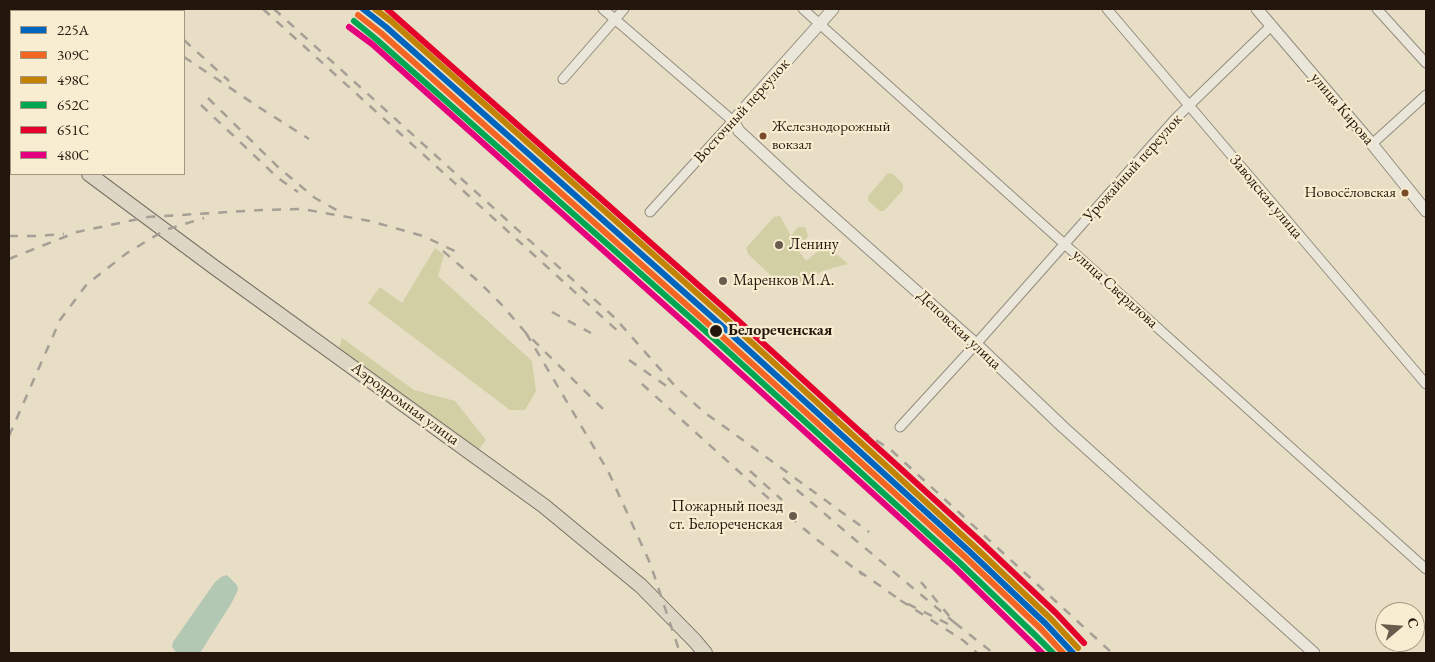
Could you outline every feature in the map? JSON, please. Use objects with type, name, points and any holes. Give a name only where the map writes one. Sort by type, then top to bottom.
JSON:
[{"type":"main road","name":"Аэродромная улица","points":[[90,175],[551,512],[641,586],[705,653]]},
{"type":"street","name":"Деповская улица","points":[[603,9],[733,121],[739,131],[796,184],[976,344],[1070,434],[1314,653]]},
{"type":"street","points":[[563,79],[624,9]]},
{"type":"street","name":"улица Свердлова","points":[[804,9],[1426,569]]},
{"type":"street","name":"Восточный переулок","points":[[650,212],[833,9]]},
{"type":"street","name":"Заводская улица","points":[[1107,9],[1426,384]]},
{"type":"street","name":"улица Кирова","points":[[1257,9],[1372,144],[1426,211]]},
{"type":"street","points":[[1376,9],[1426,63]]},
{"type":"street","name":"Урожайный переулок","points":[[900,427],[1176,118],[1271,26]]},
{"type":"street","points":[[1372,144],[1426,95]]},
{"type":"shaded area","points":[[888,173],[893,174],[903,184],[903,190],[884,211],[880,211],[868,201],[868,196]]},
{"type":"shaded area","points":[[780,216],[791,236],[798,227],[805,227],[808,236],[798,250],[806,261],[826,245],[848,264],[822,271],[805,286],[793,276],[782,286],[748,254],[746,248],[774,217]]},
{"type":"shaded area","points":[[435,248],[444,255],[438,276],[532,361],[536,391],[525,410],[510,410],[368,303],[380,287],[402,303]]},
{"type":"shaded area","points":[[342,338],[414,390],[455,401],[486,440],[479,449],[339,348]]},
{"type":"shaded area","points":[[227,575],[237,585],[238,590],[200,653],[176,652],[172,647],[173,642],[215,582]]},
{"type":"railway","points":[[263,9],[621,334]]},
{"type":"railway","points":[[274,9],[615,318],[676,387],[705,413],[869,532]]},
{"type":"railway","points":[[185,41],[229,81]]},
{"type":"railway","points":[[185,58],[309,139]]},
{"type":"railway","points":[[208,98],[279,168],[315,198],[342,213]]},
{"type":"railway","points":[[201,105],[278,178],[298,192]]},
{"type":"railway","points":[[9,259],[77,232],[148,217],[302,209],[370,221],[423,236],[461,254]]},
{"type":"railway","points":[[9,436],[60,320],[87,284],[127,253],[165,230],[204,218]]},
{"type":"railway","points":[[9,236],[64,234]]},
{"type":"railway","points":[[443,251],[478,281],[526,333],[608,414]]},
{"type":"railway","points":[[552,312],[591,333]]},
{"type":"railway","points":[[526,333],[608,471],[650,563],[680,653]]},
{"type":"railway","points":[[629,360],[672,390]]},
{"type":"railway","points":[[642,384],[777,506],[863,575]]},
{"type":"railway","points":[[816,401],[891,450],[1112,653]]},
{"type":"railway","points":[[750,471],[782,500]]},
{"type":"railway","points":[[783,478],[955,623],[921,582]]},
{"type":"railway","points":[[859,571],[900,600]]},
{"type":"railway","points":[[948,624],[900,600],[964,641],[977,653]]},
{"type":"railway","points":[[955,623],[993,653]]},
{"type":"transit line","name":"225А","points":[[363,9],[386,27],[721,325],[970,552],[1046,624],[1073,653]]},
{"type":"transit line","name":"498С","points":[[375,9],[391,21],[726,319],[975,547],[1051,619],[1078,648]]},
{"type":"transit line","name":"651С","points":[[387,9],[731,314],[980,541],[1056,613],[1084,643]]},
{"type":"transit line","name":"309С","points":[[358,15],[381,33],[716,331],[965,557],[1041,629],[1063,653]]},
{"type":"transit line","name":"652С","points":[[354,21],[711,336],[960,563],[1053,653]]},
{"type":"transit line","name":"480С","points":[[349,27],[372,44],[706,342],[955,568],[1042,653]]},
{"type":"place","name":"Железнодорожный вокзал","points":[[763,136]]},
{"type":"place","name":"Новосёловская","points":[[1405,193]]},
{"type":"place","name":"Ленину","points":[[779,245]]},
{"type":"place","name":"Маренков М.А.","points":[[723,281]]},
{"type":"place","name":"Белореченская","points":[[716,331]]},
{"type":"place","name":"Пожарный поезд ст. Белореченская","points":[[793,516]]}]
